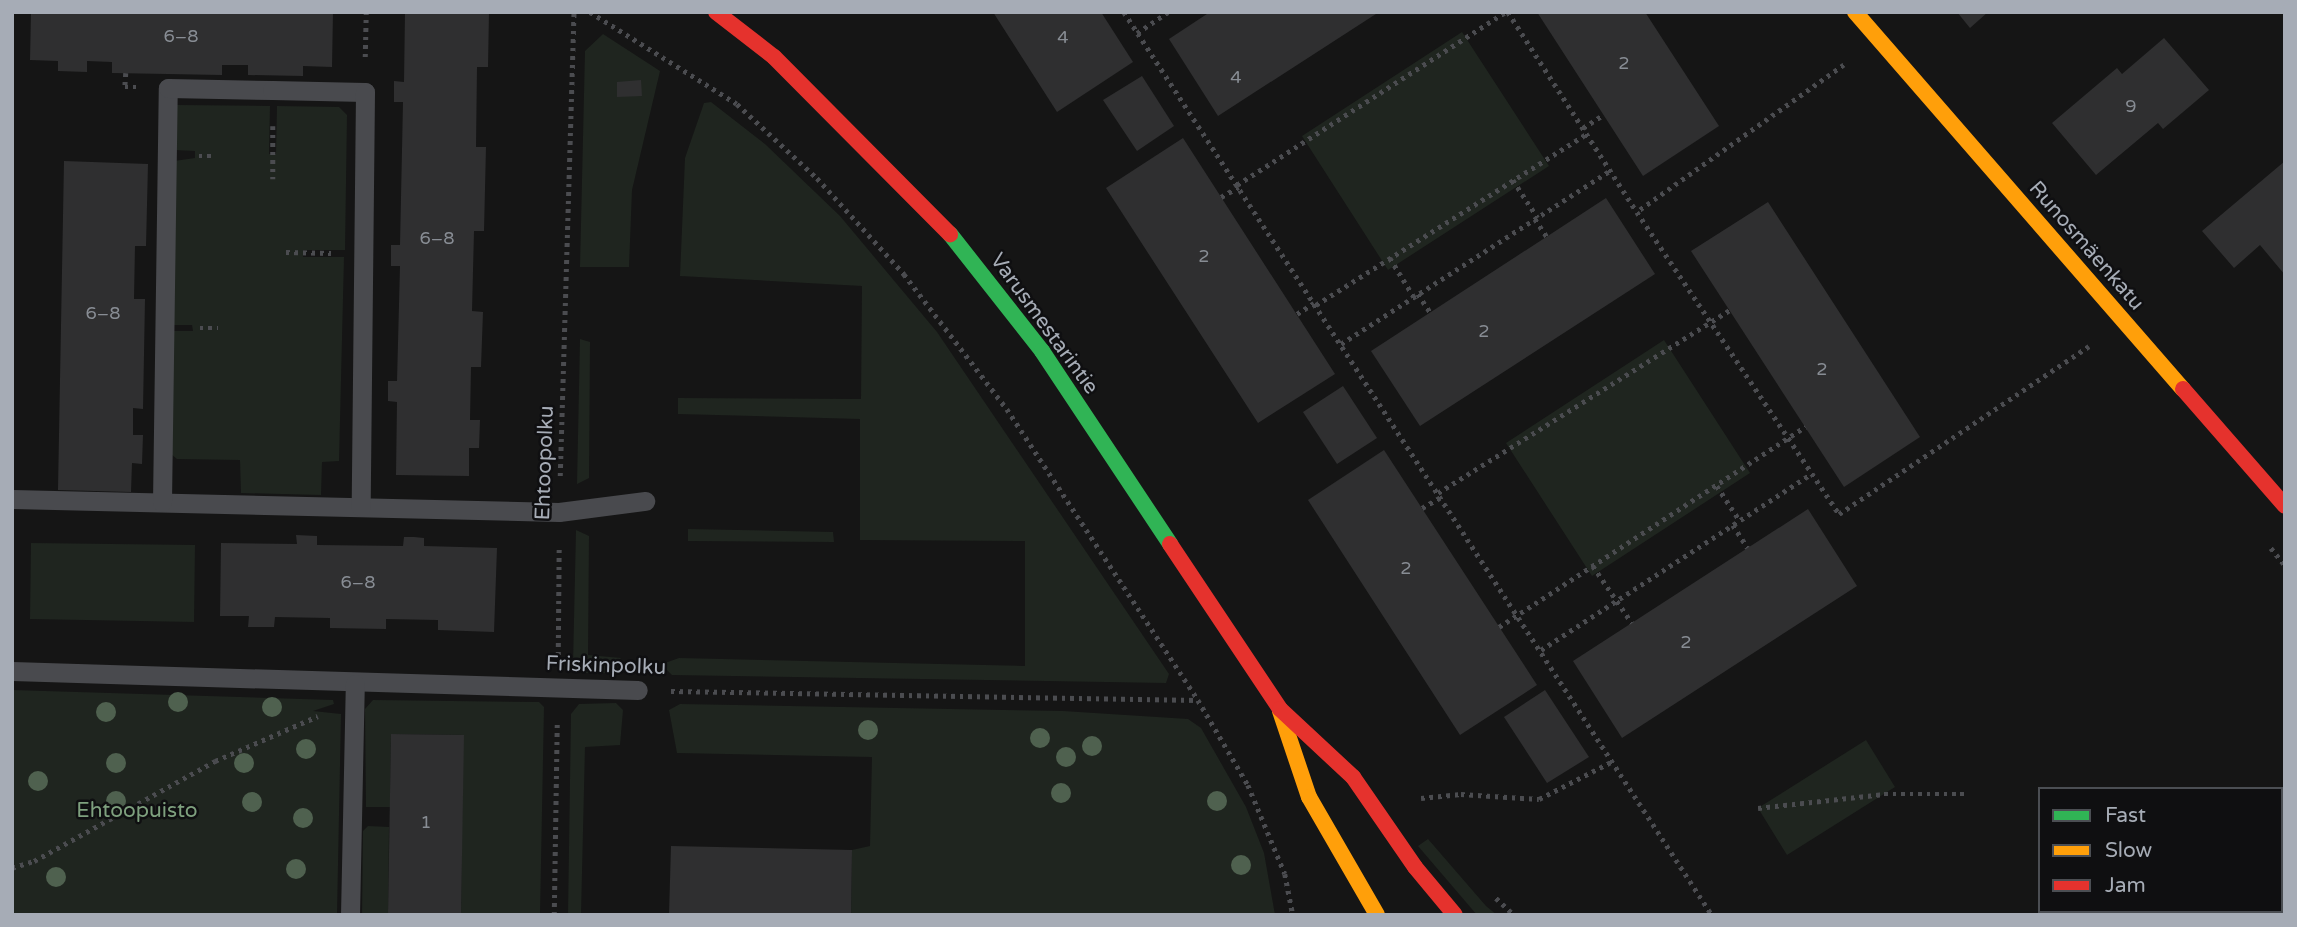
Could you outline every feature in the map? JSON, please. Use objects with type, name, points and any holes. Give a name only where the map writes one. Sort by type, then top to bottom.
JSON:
[{"type":"street","name":"Varusmestarintie","points":[[716,12],[774,57],[932,211],[1042,351],[1280,709],[1353,777],[1455,915]]},
{"type":"street","name":"Runosmäenkatu","points":[[1855,12],[2285,506]]},
{"type":"street","name":"Varusmestarintie","points":[[1280,709],[1309,797],[1377,915]]},
{"type":"street","points":[[1426,915],[1443,901]]},
{"type":"lane","points":[[162,502],[168,88],[365,92],[361,507]]},
{"type":"lane","points":[[12,499],[559,512],[645,501]]},
{"type":"lane","name":"Friskinpolku","points":[[12,671],[355,693],[557,687],[638,690]]},
{"type":"lane","points":[[350,915],[355,693]]},
{"type":"path","points":[[365,92],[366,12]]},
{"type":"path","name":"Ehtoopolku","points":[[554,915],[559,512],[574,12]]},
{"type":"path","points":[[590,12],[737,104],[817,178],[904,274],[1007,408],[1198,700],[1248,785],[1285,874],[1293,915]]},
{"type":"path","points":[[1124,12],[1712,915]]},
{"type":"path","points":[[1137,33],[1168,12]]},
{"type":"path","points":[[1221,197],[1506,12],[1839,514],[2095,341]]},
{"type":"path","points":[[1637,212],[1853,59]]},
{"type":"path","points":[[272,90],[273,179]]},
{"type":"path","points":[[1297,314],[1513,180],[1603,115]]},
{"type":"path","points":[[1341,344],[1609,171]]},
{"type":"path","points":[[1513,180],[1547,237]]},
{"type":"path","points":[[286,252],[363,254]]},
{"type":"path","points":[[1390,258],[1430,312]]},
{"type":"path","points":[[1422,508],[1730,310]]},
{"type":"path","points":[[1499,627],[1805,428]]},
{"type":"path","points":[[1541,650],[1811,474]]},
{"type":"path","points":[[1717,486],[1740,521]]},
{"type":"path","points":[[1733,525],[1748,548]]},
{"type":"path","points":[[1594,566],[1632,623]]},
{"type":"path","name":"Friskinpolku","points":[[638,690],[1198,700]]},
{"type":"path","points":[[12,868],[34,861],[215,761],[355,693]]},
{"type":"path","points":[[1406,799],[1461,794],[1539,799],[1613,761]]},
{"type":"path","points":[[1758,808],[1884,794],[1964,794]]},
{"type":"green space","points":[[1462,32],[1549,166],[1388,270],[1302,136]]},
{"type":"green space","points":[[603,34],[660,71],[632,190],[629,267],[580,267],[585,51]]},
{"type":"green space","points":[[711,102],[765,144],[840,216],[937,332],[1169,674],[1166,683],[672,675],[666,669],[665,663],[679,658],[1025,666],[1025,541],[860,540],[860,419],[678,414],[678,398],[861,399],[862,286],[680,276],[685,158],[704,103]]},
{"type":"green space","points":[[176,105],[270,106],[269,154],[276,154],[277,106],[339,107],[347,115],[345,250],[303,250],[303,257],[344,257],[339,461],[322,462],[321,495],[241,493],[240,460],[177,459],[171,454],[172,331],[193,331],[192,325],[173,325],[174,161],[195,158],[195,151],[175,150]]},
{"type":"green space","points":[[580,339],[590,342],[589,478],[577,484]]},
{"type":"green space","points":[[1664,340],[1750,473],[1592,576],[1506,443]]},
{"type":"green space","points":[[688,529],[833,532],[834,542],[688,541]]},
{"type":"green space","points":[[576,530],[589,536],[588,655],[621,658],[606,673],[586,673],[573,664]]},
{"type":"green space","points":[[31,543],[195,545],[194,622],[30,619]]},
{"type":"green space","name":"Ehtoopuisto","points":[[12,690],[333,700],[334,704],[313,711],[341,714],[337,915],[12,915]]},
{"type":"green space","points":[[373,700],[539,702],[544,707],[540,915],[461,915],[463,735],[391,734],[390,807],[366,807],[365,709]]},
{"type":"green space","points":[[616,703],[623,710],[620,745],[585,747],[581,915],[568,915],[571,714],[579,704]]},
{"type":"green space","points":[[680,704],[1063,711],[1188,719],[1201,728],[1246,807],[1264,853],[1275,915],[851,915],[852,850],[870,846],[872,757],[677,753],[669,710]]},
{"type":"green space","points":[[1866,740],[1895,787],[1787,855],[1758,808]]},
{"type":"green space","points":[[368,826],[389,827],[388,915],[362,915],[363,831]]},
{"type":"green space","points":[[1428,839],[1497,915],[1477,915],[1418,846]]},
{"type":"building","points":[[31,12],[333,12],[332,67],[303,66],[303,76],[248,75],[248,65],[222,65],[222,75],[112,73],[112,62],[87,61],[87,72],[58,71],[58,61],[30,60]]},
{"type":"building","points":[[405,12],[489,12],[488,67],[477,67],[476,147],[486,147],[484,231],[474,231],[472,311],[483,312],[481,367],[471,367],[470,420],[480,420],[479,448],[469,448],[469,476],[396,475],[397,402],[388,401],[388,381],[397,381],[400,266],[391,266],[391,245],[400,245],[403,102],[394,102],[394,81],[404,82]]},
{"type":"building","points":[[993,12],[1101,12],[1133,62],[1057,112]]},
{"type":"building","points":[[1210,12],[1379,12],[1218,116],[1169,39]]},
{"type":"building","points":[[1537,12],[1645,12],[1719,126],[1643,176]]},
{"type":"building","points":[[1957,12],[1988,12],[1970,28]]},
{"type":"building","points":[[2164,38],[2209,90],[2163,129],[2158,123],[2096,175],[2052,123],[2117,68],[2122,74]]},
{"type":"building","points":[[1142,76],[1174,126],[1137,151],[1103,100]]},
{"type":"building","points":[[641,80],[642,96],[617,97],[617,82]]},
{"type":"building","points":[[1183,138],[1335,374],[1258,423],[1106,188]]},
{"type":"building","points":[[64,161],[148,164],[146,246],[135,246],[134,299],[145,299],[143,409],[133,408],[133,435],[143,435],[142,464],[132,463],[131,492],[58,490]]},
{"type":"building","points":[[2285,161],[2285,275],[2260,245],[2234,268],[2202,231]]},
{"type":"building","points":[[1606,198],[1655,274],[1420,426],[1371,351]]},
{"type":"building","points":[[1768,202],[1920,437],[1844,487],[1691,251]]},
{"type":"building","points":[[1343,386],[1377,438],[1337,464],[1303,412]]},
{"type":"building","points":[[1384,450],[1537,685],[1460,735],[1308,500]]},
{"type":"building","points":[[1808,509],[1857,586],[1622,738],[1573,661]]},
{"type":"building","points":[[296,535],[317,536],[317,545],[403,546],[404,537],[414,537],[424,538],[424,546],[497,548],[494,632],[438,630],[438,620],[386,619],[386,629],[330,628],[330,618],[275,617],[274,627],[248,627],[249,616],[220,616],[221,543],[297,544]]},
{"type":"building","points":[[1545,690],[1589,757],[1547,783],[1504,717]]},
{"type":"building","points":[[391,734],[464,735],[461,915],[388,915]]},
{"type":"building","points":[[671,846],[852,850],[851,915],[669,915]]},
{"type":"traffic: fast","points":[[950,234],[1042,351],[1170,544]]},
{"type":"traffic: slow","points":[[1855,12],[2183,389]]},
{"type":"traffic: slow","points":[[1280,711],[1309,797],[1377,915]]},
{"type":"traffic: jam","points":[[716,12],[774,57],[950,234]]},
{"type":"traffic: jam","points":[[2183,389],[2285,506]]},
{"type":"traffic: jam","points":[[1170,544],[1280,709],[1353,777],[1415,867],[1455,915]]}]
